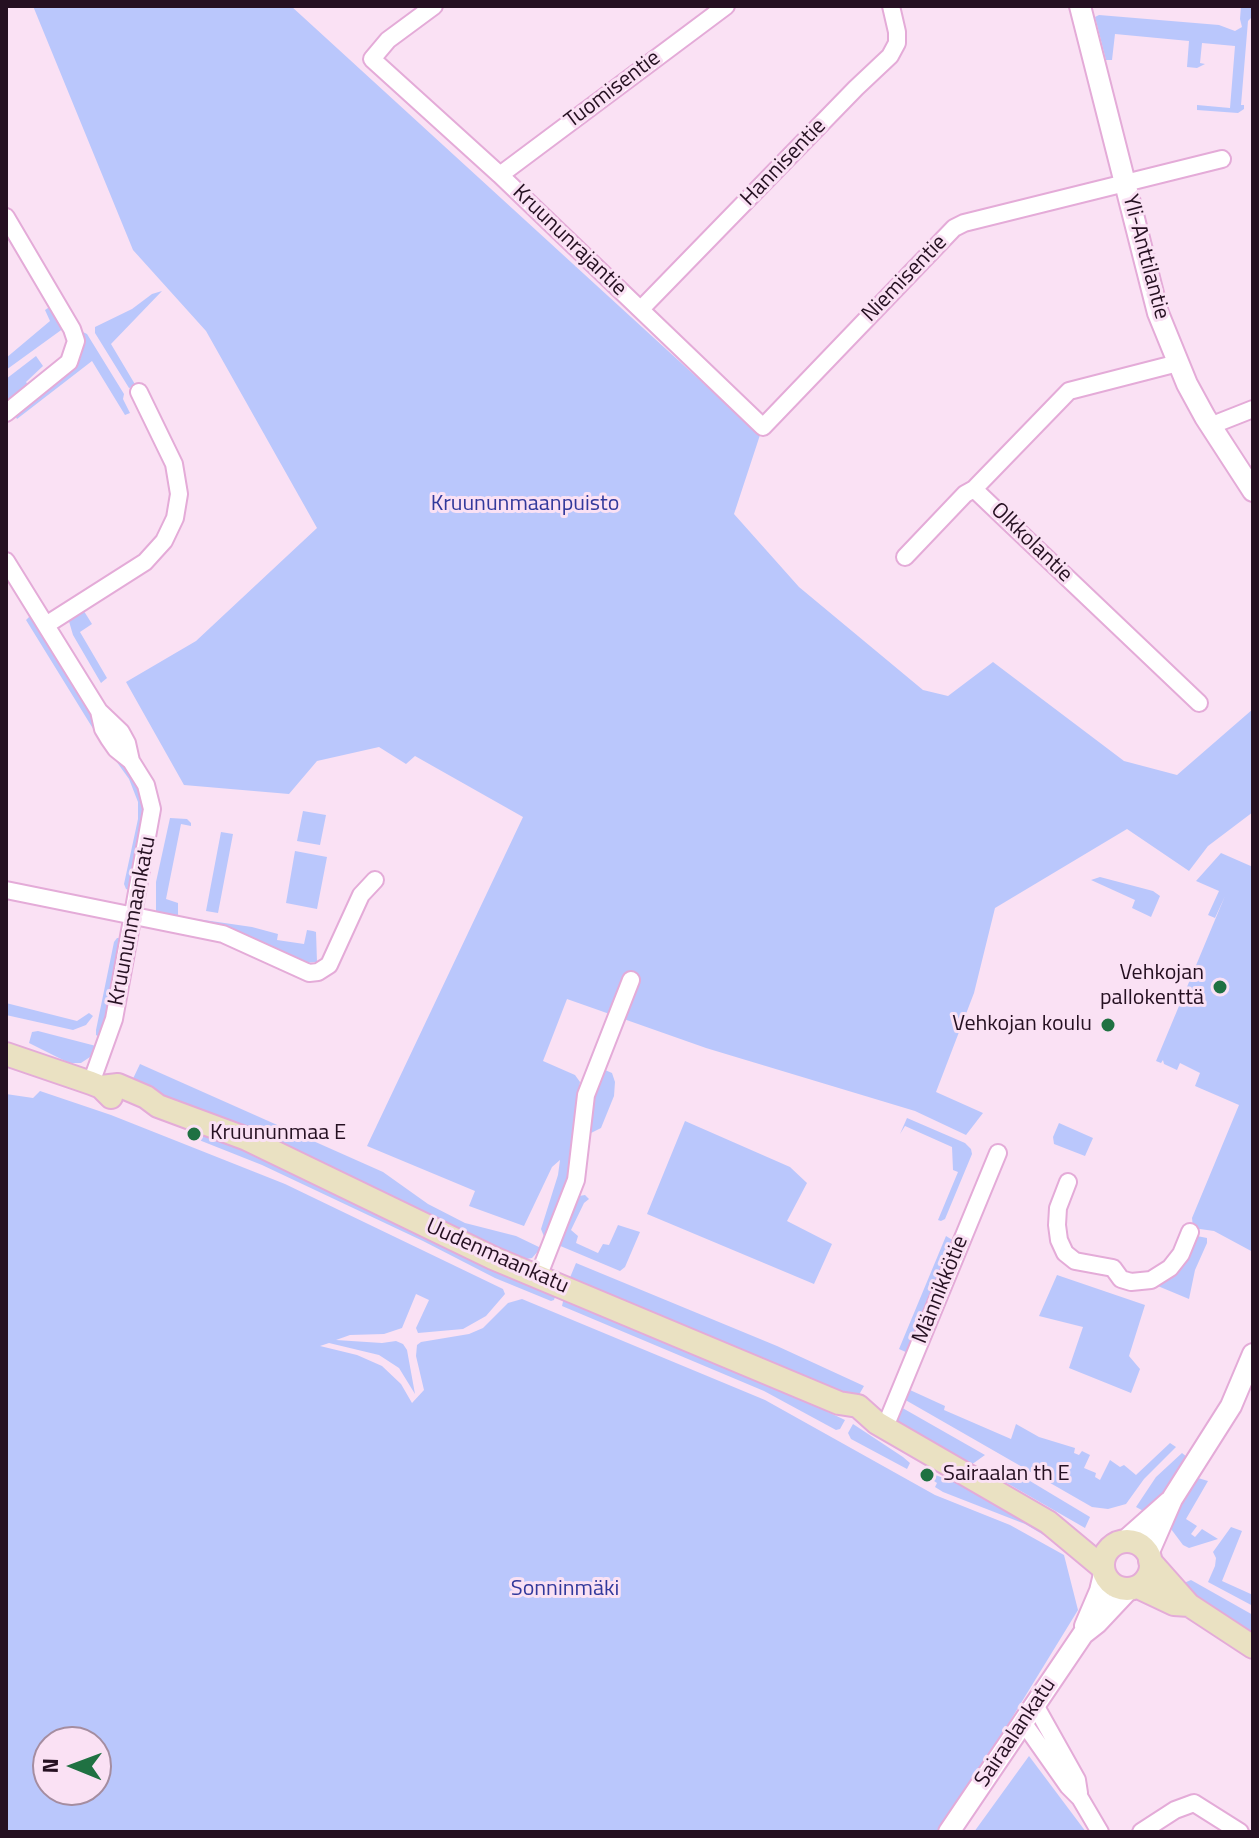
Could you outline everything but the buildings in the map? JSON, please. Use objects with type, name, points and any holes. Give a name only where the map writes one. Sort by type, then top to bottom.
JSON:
[{"type":"main road","name":"Uudenmaankatu","points":[[6,1054],[96,1085],[120,1101],[141,1108],[158,1106],[247,1139],[538,1277],[839,1403],[845,1414],[860,1422],[881,1425],[1048,1522],[1103,1570]]},
{"type":"main road","name":"Uudenmaankatu","points":[[1048,1522],[1122,1542]]},
{"type":"main road","points":[[1189,1605],[1174,1604],[1133,1588],[1113,1586],[1103,1570],[1107,1551],[1122,1542],[1138,1544],[1189,1605],[1253,1647]]},
{"type":"main road","points":[[1133,1588],[1148,1576],[1149,1557]]},
{"type":"street","name":"Kruununrajantie","points":[[434,6],[388,40],[372,59],[500,175],[763,427]]},
{"type":"street","name":"Tuomisentie","points":[[500,175],[726,6]]},
{"type":"street","name":"Hannisentie","points":[[641,309],[890,56],[897,43],[891,6]]},
{"type":"street","name":"Yli-Anttilantie","points":[[1080,6],[1158,313],[1178,363],[1213,429],[1253,491]]},
{"type":"street","name":"Niemisentie","points":[[763,427],[954,228],[1222,159]]},
{"type":"street","points":[[6,217],[72,329],[76,341],[69,362],[6,413]]},
{"type":"street","name":"Olkkolantie","points":[[1178,363],[1069,391],[974,489],[1199,703]]},
{"type":"street","points":[[46,625],[145,562],[164,541],[175,518],[179,494],[174,464],[139,392]]},
{"type":"street","points":[[1213,429],[1220,422],[1253,409]]},
{"type":"street","points":[[905,557],[965,494],[974,489]]},
{"type":"street","name":"Kruununmaankatu","points":[[6,561],[99,711],[113,721],[121,732],[131,761],[146,785],[152,809],[114,1019],[96,1085]]},
{"type":"street","points":[[6,890],[223,934],[300,970],[318,972],[329,965],[361,895],[375,880]]},
{"type":"street","points":[[538,1277],[576,1180],[586,1095],[631,980]]},
{"type":"street","name":"Männikkötie","points":[[881,1425],[998,1153]]},
{"type":"street","points":[[1068,1182],[1058,1208],[1057,1225],[1065,1253],[1075,1261],[1113,1268],[1121,1279],[1131,1282],[1151,1280],[1170,1268],[1181,1254],[1190,1232]]},
{"type":"street","points":[[1149,1557],[1172,1499],[1224,1419],[1253,1354]]},
{"type":"street","points":[[1122,1542],[1172,1499]]},
{"type":"street","name":"Sairaalankatu","points":[[1083,1634],[1100,1591],[1103,1570]]},
{"type":"street","name":"Sairaalankatu","points":[[949,1832],[1083,1634],[1133,1588]]},
{"type":"street","points":[[1029,1713],[1077,1780],[1080,1798],[1100,1832]]},
{"type":"street","points":[[1141,1832],[1175,1810],[1194,1803],[1240,1832]]},
{"type":"green space","name":"Kruununmaanpuisto","points":[[33,6],[291,6],[760,435],[734,514],[799,587],[923,690],[948,696],[993,662],[1124,761],[1177,775],[1253,709],[1253,812],[1208,846],[1189,871],[1127,829],[995,908],[974,993],[936,1092],[983,1113],[966,1135],[915,1111],[706,1048],[567,999],[543,1061],[575,1075],[580,1082],[568,1182],[545,1239],[541,1229],[560,1160],[552,1167],[524,1226],[469,1206],[475,1191],[367,1146],[523,817],[415,756],[406,764],[379,747],[317,761],[289,794],[184,785],[126,682],[196,641],[317,528],[206,331],[133,250]]},
{"type":"green space","points":[[1241,6],[1253,6],[1252,17],[1248,21],[1241,105],[1244,109],[1238,113],[1197,110],[1197,105],[1230,108],[1235,46],[1202,43],[1200,63],[1205,64],[1197,68],[1187,67],[1189,41],[1115,34],[1112,60],[1106,60],[1095,17],[1219,25],[1235,31],[1242,27]]},
{"type":"green space","points":[[162,291],[111,344],[136,386],[129,388],[95,333],[95,327]]},
{"type":"green space","points":[[51,306],[64,328],[6,370],[6,358],[50,321],[45,310]]},
{"type":"green space","points":[[81,331],[87,334],[124,394],[123,399],[130,413],[125,415],[92,361],[17,419],[14,414],[80,359]]},
{"type":"green space","points":[[36,356],[43,366],[26,382],[30,387],[6,403],[6,379]]},
{"type":"green space","points":[[82,608],[92,624],[80,632],[107,678],[101,683],[73,635],[68,618]]},
{"type":"green space","points":[[31,615],[82,696],[103,737],[100,740],[26,620]]},
{"type":"green space","points":[[107,744],[135,780],[145,804],[131,891],[124,884],[138,819],[138,802],[129,779],[106,747]]},
{"type":"green space","points":[[303,811],[326,815],[320,845],[297,841]]},
{"type":"green space","points":[[170,818],[187,819],[191,823],[191,826],[181,824],[166,899],[178,903],[178,919],[156,915],[156,882]]},
{"type":"green space","points":[[221,832],[233,834],[218,913],[206,911]]},
{"type":"green space","points":[[295,851],[327,857],[317,909],[286,903]]},
{"type":"green space","name":"Vehkojan pallokenttä","points":[[1221,853],[1253,867],[1253,1252],[1214,1231],[1193,1228],[1192,1218],[1239,1105],[1195,1086],[1200,1073],[1180,1063],[1177,1070],[1164,1064],[1163,1060],[1161,1063],[1156,1061],[1225,896],[1215,918],[1208,915],[1219,891],[1196,881]]},
{"type":"green space","points":[[1100,877],[1153,891],[1160,896],[1151,917],[1132,908],[1135,900],[1091,880]]},
{"type":"green space","points":[[190,918],[252,927],[278,934],[277,940],[304,944],[307,930],[316,932],[317,962],[304,963],[190,921]]},
{"type":"green space","points":[[117,938],[122,938],[101,1038],[96,1035],[96,1030]]},
{"type":"green space","points":[[6,1003],[77,1021],[89,1013],[93,1016],[86,1025],[73,1030],[6,1015]]},
{"type":"green space","points":[[32,1032],[96,1046],[93,1055],[81,1063],[69,1063],[29,1043]]},
{"type":"green space","points":[[140,1064],[383,1172],[428,1204],[465,1223],[516,1236],[541,1248],[532,1258],[521,1260],[130,1085]]},
{"type":"green space","points":[[605,1070],[612,1073],[614,1096],[601,1128],[591,1133],[588,1132],[591,1102]]},
{"type":"green space","name":"Sonninmäki","points":[[40,1091],[111,1115],[285,1184],[503,1289],[505,1294],[486,1316],[463,1329],[418,1333],[416,1328],[429,1300],[416,1294],[402,1328],[384,1334],[350,1335],[336,1340],[396,1341],[403,1344],[407,1350],[415,1394],[399,1368],[379,1355],[329,1343],[320,1346],[357,1355],[382,1366],[401,1384],[412,1403],[424,1390],[416,1356],[417,1345],[483,1328],[508,1303],[522,1299],[765,1400],[935,1495],[1010,1525],[1064,1555],[1078,1610],[942,1832],[6,1832],[6,1094],[33,1098]]},
{"type":"green space","points":[[907,1118],[965,1143],[971,1149],[972,1154],[945,1219],[941,1221],[938,1220],[958,1172],[953,1170],[952,1147],[905,1126],[900,1134]]},
{"type":"green space","points":[[685,1121],[790,1167],[807,1183],[787,1221],[832,1244],[814,1284],[647,1214]]},
{"type":"green space","points":[[1059,1123],[1093,1138],[1085,1156],[1054,1144],[1053,1137]]},
{"type":"green space","points":[[200,1135],[228,1142],[556,1294],[554,1300],[495,1278],[262,1165],[199,1140]]},
{"type":"green space","points":[[585,1195],[589,1199],[571,1230],[578,1236],[576,1243],[598,1253],[603,1244],[609,1245],[618,1225],[640,1232],[625,1267],[620,1271],[558,1245],[579,1196]]},
{"type":"green space","points":[[1192,1235],[1207,1238],[1207,1243],[1195,1270],[1189,1299],[1153,1284]]},
{"type":"green space","points":[[946,1236],[954,1241],[908,1353],[899,1349]]},
{"type":"green space","points":[[576,1263],[777,1346],[864,1386],[856,1400],[823,1383],[569,1280]]},
{"type":"green space","points":[[1057,1275],[1145,1305],[1129,1356],[1140,1369],[1131,1393],[1069,1368],[1083,1327],[1039,1316]]},
{"type":"green space","points":[[564,1297],[742,1371],[845,1420],[836,1430],[764,1391],[562,1306]]},
{"type":"green space","points":[[910,1381],[913,1381],[910,1390],[945,1406],[944,1410],[1011,1439],[1016,1424],[1039,1437],[1075,1448],[1074,1453],[1079,1455],[1082,1451],[1090,1455],[1084,1468],[1096,1473],[1095,1477],[1100,1480],[1110,1460],[1120,1467],[1124,1465],[1136,1475],[1170,1443],[1176,1447],[1144,1479],[1126,1504],[1108,1509],[1092,1507],[902,1398]]},
{"type":"green space","points":[[899,1406],[985,1455],[971,1465],[898,1423]]},
{"type":"green space","points":[[853,1424],[903,1457],[910,1463],[907,1469],[851,1439],[848,1433]]},
{"type":"green space","points":[[1182,1453],[1187,1457],[1172,1483],[1147,1513],[1136,1507],[1156,1477]]},
{"type":"green space","points":[[1005,1466],[1090,1517],[1085,1528],[998,1478]]},
{"type":"green space","points":[[933,1474],[969,1488],[1041,1528],[1069,1550],[1025,1524],[943,1492],[935,1487],[937,1483],[931,1479]]},
{"type":"green space","points":[[1198,1478],[1208,1481],[1186,1519],[1197,1526],[1191,1534],[1195,1537],[1202,1529],[1218,1539],[1189,1548],[1183,1545],[1168,1525]]},
{"type":"green space","points":[[1231,1527],[1242,1531],[1222,1581],[1253,1595],[1253,1606],[1208,1582],[1215,1566],[1213,1552]]},
{"type":"green space","points":[[1191,1580],[1253,1615],[1253,1638],[1179,1585]]},
{"type":"green space","points":[[1029,1756],[1086,1832],[974,1832]]},
{"type":"place","name":"Vehkojan pallokenttä","points":[[1220,987]]},
{"type":"place","name":"Vehkojan koulu","points":[[1108,1025]]},
{"type":"place","name":"Kruununmaa E","points":[[194,1134]]},
{"type":"place","name":"Sairaalan th E","points":[[927,1475]]}]
